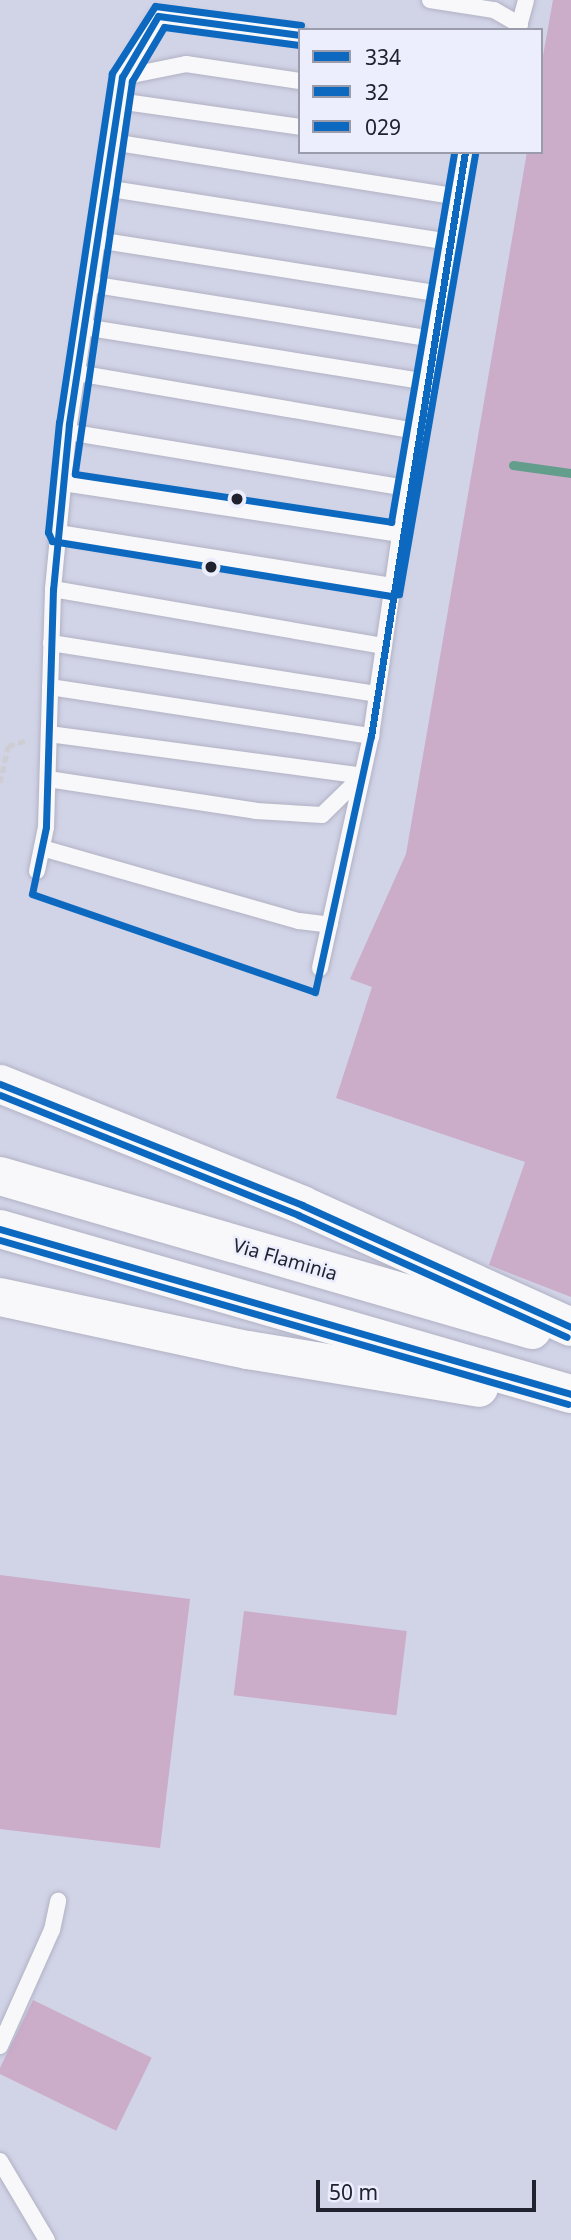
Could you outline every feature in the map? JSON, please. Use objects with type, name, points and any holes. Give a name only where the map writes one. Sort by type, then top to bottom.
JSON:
[{"type":"highway","points":[[0,1084],[302,1205],[571,1327]]},
{"type":"highway","name":"Via Flaminia","points":[[0,1176],[571,1341]]},
{"type":"highway","points":[[0,1229],[571,1397]]},
{"type":"highway","points":[[0,1297],[248,1350],[571,1397]]},
{"type":"lane","points":[[429,0],[494,10],[518,28],[526,0]]},
{"type":"lane","points":[[37,871],[48,779],[53,589],[68,432],[122,77],[158,16],[298,35]]},
{"type":"lane","points":[[122,77],[186,64],[298,81]]},
{"type":"lane","points":[[118,101],[298,127]]},
{"type":"lane","points":[[112,142],[458,197]]},
{"type":"lane","points":[[320,968],[371,736],[400,534],[465,154]]},
{"type":"lane","points":[[105,188],[450,242]]},
{"type":"lane","points":[[97,240],[441,294]]},
{"type":"lane","points":[[90,284],[433,339]]},
{"type":"lane","points":[[84,327],[426,382]]},
{"type":"lane","points":[[77,373],[418,431]]},
{"type":"lane","points":[[68,432],[408,488]]},
{"type":"lane","points":[[63,484],[400,534]]},
{"type":"lane","points":[[58,533],[392,586]]},
{"type":"lane","points":[[53,589],[384,646]]},
{"type":"lane","points":[[51,643],[376,694]]},
{"type":"lane","points":[[50,687],[371,736]]},
{"type":"lane","points":[[49,734],[362,776]]},
{"type":"lane","points":[[48,779],[256,811],[322,815],[362,776]]},
{"type":"lane","points":[[41,848],[299,921],[330,925]]},
{"type":"lane","points":[[0,2046],[52,1930],[58,1901]]},
{"type":"lane","points":[[0,2161],[47,2240]]},
{"type":"path","points":[[0,783],[8,746],[49,734]]},
{"type":"shaded area","points":[[553,0],[571,0],[571,1297],[489,1265],[525,1162],[336,1098],[372,987],[350,979],[406,854],[527,154],[543,154],[543,56]]},
{"type":"shaded area","points":[[0,1575],[190,1599],[160,1848],[0,1829]]},
{"type":"shaded area","points":[[244,1611],[407,1631],[396,1715],[234,1695]]},
{"type":"shaded area","points":[[33,2000],[152,2058],[116,2131],[0,2074],[0,2068]]},
{"type":"waterway","points":[[513,465],[571,473]]},
{"type":"transit line","name":"32","points":[[301,25],[155,6],[112,73],[59,422],[48,532],[52,541],[390,596],[399,594],[475,154]]},
{"type":"transit line","name":"334","points":[[298,35],[158,16],[122,77],[69,424],[53,589],[46,827],[32,894],[315,992],[371,736],[465,154]]},
{"type":"transit line","name":"029","points":[[298,45],[164,27],[132,81],[75,474],[391,522],[454,154]]},
{"type":"transit line","name":"334","points":[[0,1084],[302,1205],[571,1327]]},
{"type":"transit line","name":"32","points":[[0,1095],[298,1215],[567,1337]]},
{"type":"transit line","name":"334","points":[[0,1229],[571,1394]]},
{"type":"transit line","name":"32","points":[[0,1240],[568,1404]]}]
